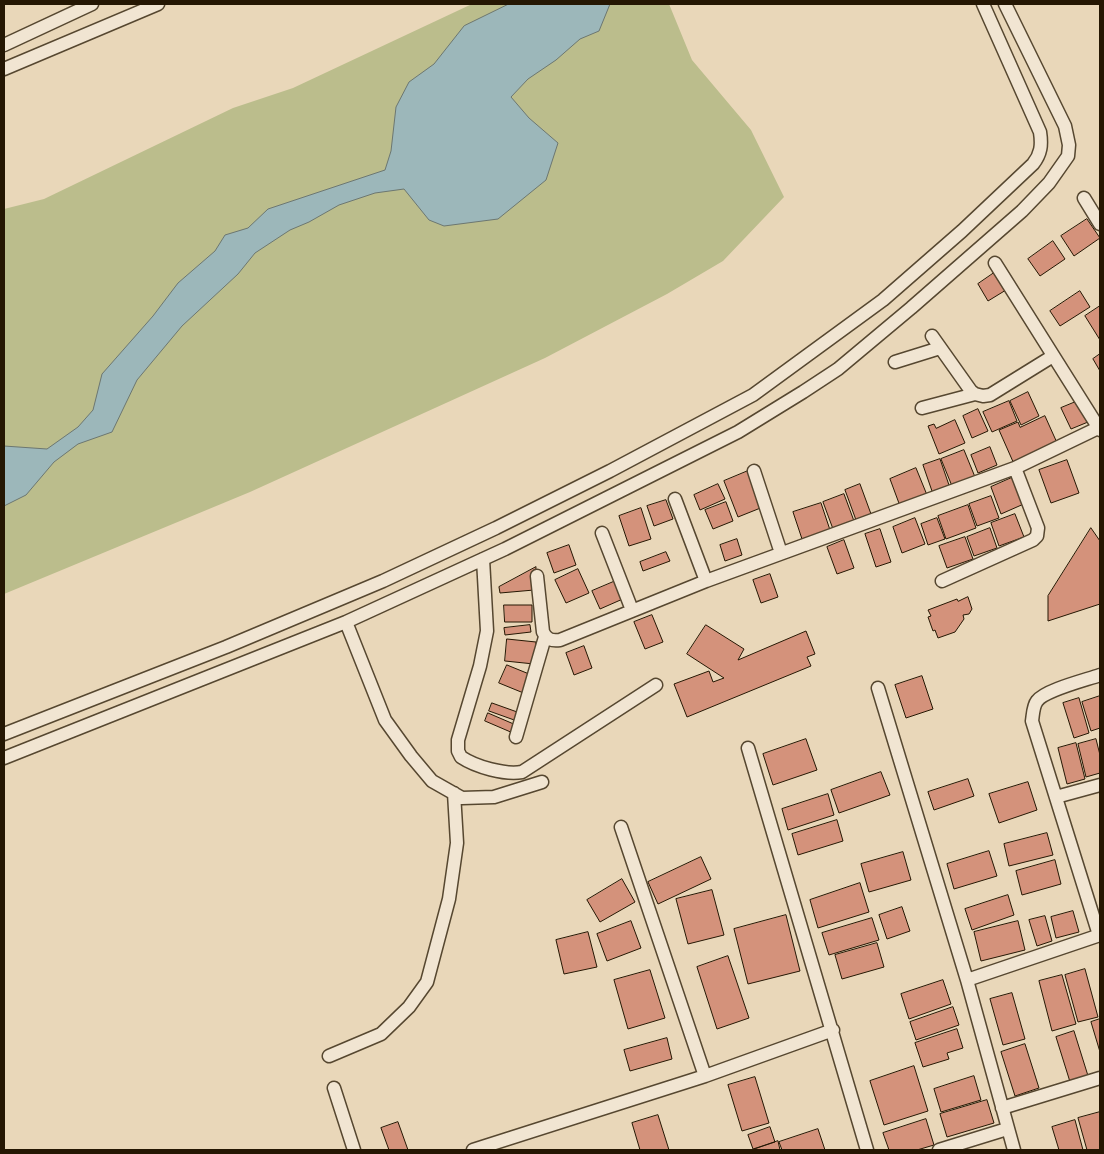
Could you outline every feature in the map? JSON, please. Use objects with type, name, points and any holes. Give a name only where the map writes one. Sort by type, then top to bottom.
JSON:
[{"type":"street","points":[[4,45],[92,4]]},
{"type":"street","points":[[4,69],[158,4]]},
{"type":"street","points":[[4,734],[226,647],[336,601],[496,528],[610,471],[753,395],[883,300],[962,231],[1033,164],[1039,156],[1042,143],[1040,132],[982,4]]},
{"type":"street","points":[[4,758],[346,622],[505,549],[738,432],[838,369],[1022,211],[1049,183],[1068,156],[1068,136],[1065,126],[1005,4]]},
{"type":"street","points":[[1084,198],[1100,224]]},
{"type":"street","points":[[537,576],[543,632],[549,640],[560,640],[706,581],[1014,468],[1099,429],[995,263]]},
{"type":"street","points":[[932,336],[975,394]]},
{"type":"street","points":[[895,362],[940,348]]},
{"type":"street","points":[[922,408],[975,394],[983,396],[990,394],[1053,356]]},
{"type":"street","points":[[942,581],[1038,536],[1038,528],[1014,468]]},
{"type":"street","points":[[754,471],[781,553]]},
{"type":"street","points":[[675,499],[706,581]]},
{"type":"street","points":[[496,528],[505,549]]},
{"type":"street","points":[[602,533],[632,610]]},
{"type":"street","points":[[483,559],[487,631],[480,666],[458,740],[458,752],[461,757],[496,771],[522,772],[656,685]]},
{"type":"street","points":[[346,622],[385,720],[432,781],[462,798],[494,798],[542,782]]},
{"type":"street","points":[[516,737],[546,637]]},
{"type":"street","points":[[967,980],[1100,935],[1032,721],[1037,701],[1046,693],[1100,675]]},
{"type":"street","points":[[878,688],[967,980],[1014,1150]]},
{"type":"street","points":[[748,748],[867,1150]]},
{"type":"street","points":[[1056,797],[1100,785]]},
{"type":"street","points":[[329,1056],[381,1034],[409,1007],[427,982],[449,899],[457,843],[454,793]]},
{"type":"street","points":[[621,827],[705,1076]]},
{"type":"street","points":[[473,1150],[705,1076],[833,1030]]},
{"type":"street","points":[[1002,1108],[1100,1078]]},
{"type":"street","points":[[334,1088],[354,1150]]},
{"type":"street","points":[[939,1150],[1007,1129]]},
{"type":"green space","points":[[472,4],[669,4],[692,60],[751,130],[784,197],[723,261],[667,294],[545,358],[250,492],[4,594],[4,209],[44,199],[233,108],[293,88]]},
{"type":"water","points":[[509,4],[610,4],[599,31],[580,39],[556,60],[528,79],[511,97],[529,118],[558,143],[546,180],[498,219],[444,226],[429,220],[404,189],[375,193],[339,205],[309,222],[290,230],[255,253],[238,274],[182,326],[137,380],[112,432],[78,444],[54,462],[26,495],[4,506],[4,446],[47,449],[78,427],[93,410],[102,374],[153,316],[178,283],[215,251],[225,235],[248,228],[268,209],[385,170],[391,151],[396,107],[409,82],[434,64],[464,26]]},
{"type":"building","points":[[1087,219],[1100,238],[1074,256],[1061,236]]},
{"type":"building","points":[[1053,241],[1065,259],[1040,276],[1028,259]]},
{"type":"building","points":[[994,273],[1006,290],[988,301],[978,284]]},
{"type":"building","points":[[1080,291],[1090,307],[1060,326],[1050,311]]},
{"type":"building","points":[[1100,306],[1100,340],[1085,316]]},
{"type":"building","points":[[1100,354],[1100,371],[1093,359]]},
{"type":"building","points":[[1028,392],[1039,416],[1021,425],[1010,401]]},
{"type":"building","points":[[1009,401],[1017,421],[992,432],[983,412]]},
{"type":"building","points":[[1078,401],[1088,422],[1071,429],[1061,408]]},
{"type":"building","points":[[978,409],[988,431],[972,438],[963,416]]},
{"type":"building","points":[[1045,416],[1058,445],[1014,464],[999,430],[1018,422],[1020,427]]},
{"type":"building","points":[[955,420],[965,443],[939,454],[928,426],[934,424],[936,428]]},
{"type":"building","points":[[990,447],[997,465],[978,473],[971,455]]},
{"type":"building","points":[[964,450],[975,477],[952,486],[941,459]]},
{"type":"building","points":[[940,459],[950,488],[933,494],[923,465]]},
{"type":"building","points":[[1067,460],[1079,493],[1051,503],[1039,470]]},
{"type":"building","points":[[916,468],[927,495],[900,506],[890,479]]},
{"type":"building","points":[[748,471],[763,507],[738,517],[724,481]]},
{"type":"building","points":[[1016,476],[1026,503],[1001,514],[991,487]]},
{"type":"building","points":[[718,484],[725,499],[700,510],[694,495]]},
{"type":"building","points":[[860,484],[871,514],[856,520],[845,490]]},
{"type":"building","points":[[844,494],[854,521],[833,529],[823,502]]},
{"type":"building","points":[[991,496],[999,518],[977,526],[969,504]]},
{"type":"building","points":[[666,500],[673,519],[654,526],[647,506]]},
{"type":"building","points":[[726,502],[733,521],[713,529],[705,510]]},
{"type":"building","points":[[821,503],[830,530],[802,539],[793,512]]},
{"type":"building","points":[[968,505],[976,528],[946,539],[938,516]]},
{"type":"building","points":[[641,508],[651,539],[629,546],[619,516]]},
{"type":"building","points":[[1015,514],[1024,537],[999,546],[991,523]]},
{"type":"building","points":[[915,518],[925,544],[902,553],[893,527]]},
{"type":"building","points":[[937,518],[945,539],[928,545],[921,524]]},
{"type":"building","points":[[990,528],[997,548],[974,556],[967,537]]},
{"type":"building","points":[[1091,528],[1100,541],[1100,604],[1048,621],[1048,596]]},
{"type":"building","points":[[880,529],[891,562],[876,567],[865,534]]},
{"type":"building","points":[[965,537],[973,559],[947,568],[939,546]]},
{"type":"building","points":[[737,539],[742,555],[725,561],[720,545]]},
{"type":"building","points":[[844,540],[854,568],[837,574],[827,547]]},
{"type":"building","points":[[569,545],[576,565],[554,573],[547,553]]},
{"type":"building","points":[[666,552],[670,561],[643,571],[640,562]]},
{"type":"building","points":[[536,567],[534,590],[500,593],[499,587]]},
{"type":"building","points":[[578,569],[589,593],[566,603],[555,580]]},
{"type":"building","points":[[770,574],[778,597],[761,603],[753,580]]},
{"type":"building","points":[[618,580],[625,598],[600,609],[592,591]]},
{"type":"building","points":[[968,597],[972,609],[969,614],[963,615],[964,619],[955,632],[938,638],[935,630],[933,631],[928,617],[931,616],[928,610]]},
{"type":"building","points":[[504,605],[532,605],[532,622],[505,622]]},
{"type":"building","points":[[652,615],[663,642],[645,649],[634,622]]},
{"type":"building","points":[[530,625],[531,632],[505,635],[504,628]]},
{"type":"building","points":[[706,625],[744,649],[738,660],[806,631],[815,654],[807,657],[811,666],[687,717],[674,684],[709,671],[713,682],[724,678],[687,654]]},
{"type":"building","points":[[507,639],[536,642],[534,664],[505,661]]},
{"type":"building","points":[[584,646],[592,668],[574,675],[566,653]]},
{"type":"building","points":[[507,665],[534,676],[526,694],[499,683]]},
{"type":"building","points":[[922,676],[933,709],[906,718],[895,685]]},
{"type":"building","points":[[1100,696],[1100,728],[1091,731],[1082,702]]},
{"type":"building","points":[[1079,698],[1089,733],[1074,738],[1063,703]]},
{"type":"building","points":[[492,703],[520,713],[517,721],[489,711]]},
{"type":"building","points":[[488,713],[516,725],[513,733],[485,721]]},
{"type":"building","points":[[806,739],[817,770],[773,785],[763,754]]},
{"type":"building","points":[[1096,739],[1100,755],[1100,773],[1086,777],[1078,744]]},
{"type":"building","points":[[1076,743],[1085,779],[1067,784],[1058,748]]},
{"type":"building","points":[[881,772],[890,795],[839,813],[831,790]]},
{"type":"building","points":[[968,779],[974,796],[934,810],[928,792]]},
{"type":"building","points":[[1028,782],[1037,810],[999,823],[989,794]]},
{"type":"building","points":[[828,794],[834,815],[788,830],[782,809]]},
{"type":"building","points":[[837,820],[843,841],[798,855],[792,834]]},
{"type":"building","points":[[1047,833],[1053,855],[1009,866],[1004,844]]},
{"type":"building","points":[[989,851],[997,876],[954,889],[947,864]]},
{"type":"building","points":[[903,852],[911,880],[869,892],[861,864]]},
{"type":"building","points":[[701,857],[711,879],[658,904],[648,882]]},
{"type":"building","points":[[1055,860],[1061,884],[1022,895],[1016,871]]},
{"type":"building","points":[[622,879],[635,902],[600,922],[587,900]]},
{"type":"building","points":[[860,883],[869,912],[818,928],[810,900]]},
{"type":"building","points":[[712,890],[724,935],[688,944],[676,899]]},
{"type":"building","points":[[1008,895],[1014,915],[972,930],[965,909]]},
{"type":"building","points":[[902,907],[910,931],[887,939],[879,915]]},
{"type":"building","points":[[1073,911],[1079,932],[1056,938],[1051,917]]},
{"type":"building","points":[[786,915],[800,971],[748,984],[734,929]]},
{"type":"building","points":[[1045,916],[1052,941],[1037,946],[1029,920]]},
{"type":"building","points":[[872,918],[879,940],[829,955],[822,933]]},
{"type":"building","points":[[631,921],[641,948],[607,961],[597,934]]},
{"type":"building","points":[[1018,921],[1025,950],[981,961],[974,932]]},
{"type":"building","points":[[588,932],[597,967],[564,974],[556,940]]},
{"type":"building","points":[[877,943],[884,967],[842,979],[835,955]]},
{"type":"building","points":[[728,956],[749,1018],[717,1029],[697,967]]},
{"type":"building","points":[[1085,969],[1098,1017],[1078,1022],[1065,975]]},
{"type":"building","points":[[650,970],[665,1018],[628,1029],[614,980]]},
{"type":"building","points":[[1062,975],[1076,1024],[1052,1031],[1039,981]]},
{"type":"building","points":[[943,980],[951,1004],[909,1019],[901,994]]},
{"type":"building","points":[[1012,993],[1025,1039],[1003,1045],[990,999]]},
{"type":"building","points":[[953,1007],[959,1025],[916,1040],[910,1022]]},
{"type":"building","points":[[1100,1019],[1100,1052],[1091,1022]]},
{"type":"building","points":[[957,1029],[963,1048],[947,1053],[949,1059],[923,1067],[915,1043]]},
{"type":"building","points":[[1074,1031],[1089,1079],[1071,1085],[1056,1037]]},
{"type":"building","points":[[667,1038],[672,1059],[630,1071],[624,1050]]},
{"type":"building","points":[[1025,1044],[1039,1088],[1015,1096],[1001,1052]]},
{"type":"building","points":[[914,1066],[928,1111],[884,1125],[870,1081]]},
{"type":"building","points":[[974,1076],[981,1100],[941,1112],[934,1089]]},
{"type":"building","points":[[755,1077],[769,1123],[742,1131],[728,1085]]},
{"type":"building","points":[[987,1100],[994,1123],[947,1137],[940,1114]]},
{"type":"building","points":[[1100,1112],[1100,1150],[1087,1150],[1078,1118]]},
{"type":"building","points":[[658,1115],[669,1150],[640,1150],[632,1123]]},
{"type":"building","points":[[926,1119],[934,1145],[917,1150],[889,1150],[883,1133]]},
{"type":"building","points":[[1075,1120],[1083,1150],[1059,1150],[1052,1127]]},
{"type":"building","points":[[398,1122],[408,1150],[389,1150],[381,1128]]},
{"type":"building","points":[[770,1127],[775,1142],[753,1149],[748,1135]]},
{"type":"building","points":[[818,1129],[825,1150],[782,1150],[779,1142]]},
{"type":"building","points":[[778,1141],[780,1150],[752,1150]]}]
